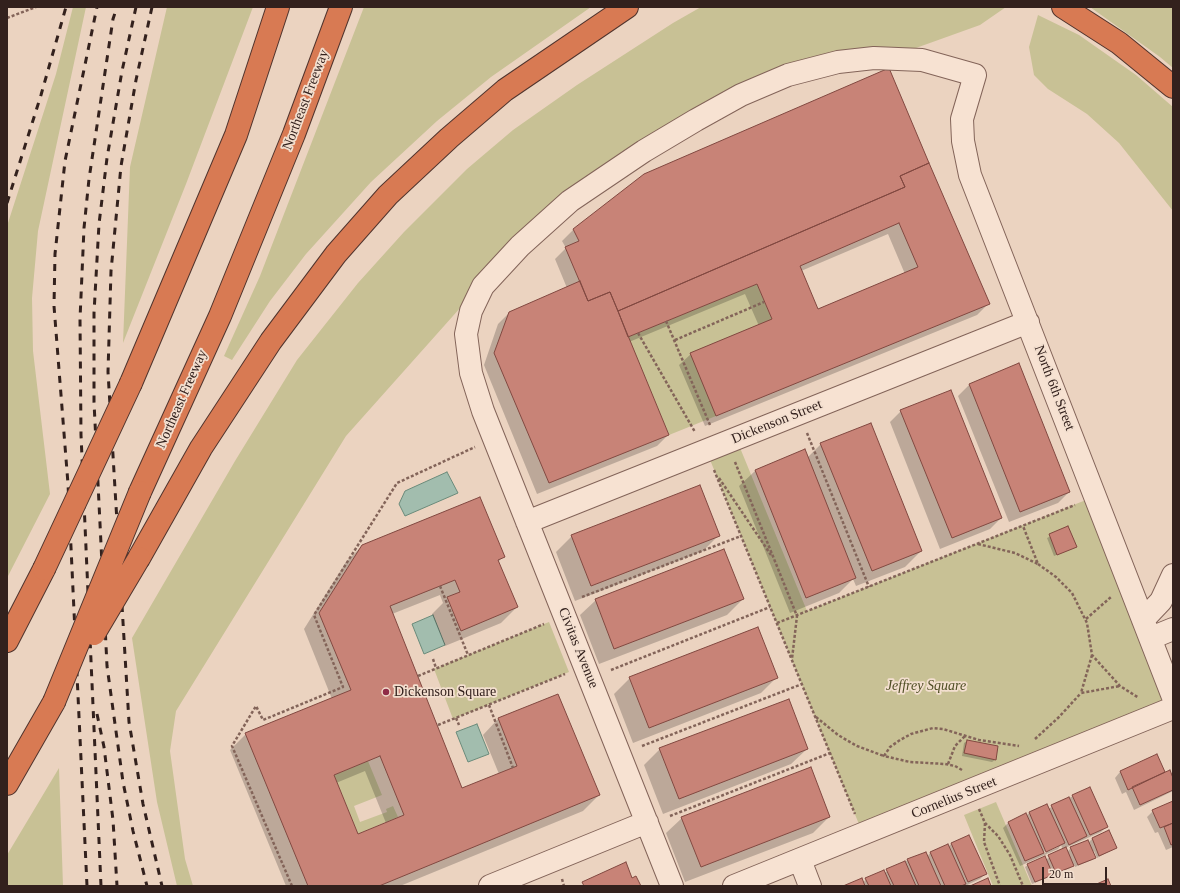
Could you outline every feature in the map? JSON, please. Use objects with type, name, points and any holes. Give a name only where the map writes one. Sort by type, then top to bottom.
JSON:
[{"type":"highway","points":[[236,135],[278,7]]},
{"type":"highway","points":[[7,641],[44,569],[131,383],[236,135],[293,7]]},
{"type":"highway","name":"Northeast Freeway","points":[[7,784],[54,702],[140,492],[220,316],[294,134],[341,7]]},
{"type":"highway","points":[[54,702],[201,448],[271,340],[336,254],[388,195],[449,138],[506,90],[627,7]]},
{"type":"highway","points":[[1063,7],[1091,23],[1119,43],[1173,86]]},
{"type":"street","name":"Civitas Avenue","points":[[672,886],[483,411],[471,373],[466,334],[471,311],[484,286],[520,246],[570,200],[644,151],[741,95],[788,75],[838,62],[874,58],[922,60],[976,75]]},
{"type":"street","name":"North 6th Street","points":[[976,75],[962,119],[962,141],[970,175],[1096,496],[1173,698]]},
{"type":"street","name":"Dickenson Street","points":[[527,522],[1028,322]]},
{"type":"street","points":[[1173,575],[1147,629],[1173,629]]},
{"type":"street","name":"Cornelius Street","points":[[734,886],[1173,708]]},
{"type":"street","points":[[490,886],[647,822]]},
{"type":"street","points":[[800,860],[810,886]]},
{"type":"path","points":[[7,18],[36,7]]},
{"type":"path","points":[[675,340],[764,302]]},
{"type":"path","points":[[666,321],[711,426]]},
{"type":"path","points":[[638,333],[706,450],[863,834]]},
{"type":"path","points":[[805,427],[869,587]]},
{"type":"path","points":[[292,886],[232,746],[256,706],[263,720],[343,687],[314,615],[397,483],[478,446]]},
{"type":"path","points":[[733,456],[797,616],[792,659]]},
{"type":"path","points":[[715,472],[774,560]]},
{"type":"path","points":[[777,623],[1096,496]]},
{"type":"path","points":[[1023,526],[1038,564]]},
{"type":"path","points":[[582,597],[741,536]]},
{"type":"path","points":[[976,544],[1003,550],[1038,564],[1056,577],[1072,593],[1086,619],[1092,643],[1092,655],[1081,693],[1059,717],[1034,740]]},
{"type":"path","points":[[440,586],[468,655]]},
{"type":"path","points":[[1086,619],[1116,593]]},
{"type":"path","points":[[611,670],[770,608]]},
{"type":"path","points":[[418,676],[548,622]]},
{"type":"path","points":[[1092,655],[1120,686],[1140,699]]},
{"type":"path","points":[[432,659],[436,669]]},
{"type":"path","points":[[438,725],[569,672]]},
{"type":"path","points":[[642,746],[802,684]]},
{"type":"path","points":[[1081,693],[1120,686]]},
{"type":"path","points":[[489,705],[513,768]]},
{"type":"path","points":[[814,714],[838,735],[857,746],[884,756],[910,762],[948,764],[963,771]]},
{"type":"path","points":[[456,718],[459,725]]},
{"type":"path","points":[[884,756],[890,747],[900,740],[923,730],[943,729],[979,740],[1023,747]]},
{"type":"path","points":[[948,764],[956,746],[965,736]]},
{"type":"path","points":[[670,816],[830,753]]},
{"type":"path","points":[[979,809],[984,822],[984,842],[1000,886]]},
{"type":"path","points":[[984,822],[998,836],[1010,855],[1023,886]]},
{"type":"path","points":[[561,879],[564,886]]},
{"type":"green space","points":[[73,7],[86,7],[38,231],[32,298],[33,351],[50,494],[7,578],[7,226],[56,74]]},
{"type":"green space","points":[[167,7],[253,7],[186,184],[123,343],[130,167]]},
{"type":"green space","points":[[364,7],[591,7],[491,77],[437,121],[371,182],[306,254],[270,301],[232,360],[224,356],[260,276]]},
{"type":"green space","points":[[701,7],[1006,7],[980,25],[902,53],[864,54],[653,142],[477,289],[346,436],[176,711],[170,751],[185,859],[193,886],[177,886],[157,802],[132,638],[235,461],[297,360],[358,283],[404,232],[467,169],[513,130],[577,85],[673,23]]},
{"type":"green space","points":[[1090,7],[1173,7],[1173,68],[1160,57]]},
{"type":"green space","points":[[1038,15],[1079,35],[1136,75],[1173,107],[1173,211],[1119,143],[1087,114],[1048,89],[1034,75],[1029,47]]},
{"type":"green space","points":[[757,284],[772,319],[716,416],[669,435],[628,337]]},
{"type":"green space","name":"Jeffrey Square","points":[[736,438],[807,611],[1096,496],[1173,697],[863,834],[706,450]]},
{"type":"green space","points":[[549,622],[569,672],[453,719],[434,669]]},
{"type":"green space","points":[[368,761],[382,795],[354,806],[360,822],[387,812],[386,809],[393,806],[398,817],[358,834],[334,775]]},
{"type":"green space","points":[[59,768],[63,886],[7,886],[7,855]]},
{"type":"green space","points":[[996,802],[1032,886],[993,886],[964,815]]},
{"type":"shaded area","points":[[447,472],[458,493],[405,516],[399,504],[405,491]]},
{"type":"shaded area","points":[[433,615],[445,645],[424,654],[412,624]]},
{"type":"shaded area","points":[[477,724],[489,754],[468,762],[456,732]]},
{"type":"building","points":[[889,68],[929,163],[900,176],[905,187],[618,311],[610,292],[588,301],[565,247],[579,241],[573,229],[644,174]]},
{"type":"building","points":[[929,163],[990,304],[716,416],[690,353],[772,319],[757,284],[628,337],[618,311],[905,187],[900,176]],"holes":[[[899,223],[918,267],[818,309],[800,266]]]},
{"type":"building","points":[[580,281],[588,301],[610,292],[669,435],[549,483],[494,353],[509,312]]},
{"type":"building","points":[[1019,363],[1070,492],[1020,512],[969,384]]},
{"type":"building","points":[[951,390],[1002,518],[952,538],[900,410]]},
{"type":"building","points":[[871,423],[922,551],[872,571],[820,443]]},
{"type":"building","points":[[805,449],[856,578],[806,598],[755,470]]},
{"type":"building","points":[[700,485],[720,536],[591,586],[571,535]]},
{"type":"building","name":"Dickenson Square","points":[[480,497],[505,557],[498,560],[518,607],[461,631],[447,597],[460,592],[455,580],[390,606],[462,788],[517,766],[498,718],[558,694],[600,795],[379,886],[308,886],[245,733],[351,690],[319,613],[362,545]],"holes":[[[380,756],[404,815],[358,834],[334,775]]]},
{"type":"building","points":[[1068,526],[1077,547],[1057,555],[1049,534]]},
{"type":"building","points":[[724,549],[744,599],[614,649],[595,599]]},
{"type":"building","points":[[758,627],[778,678],[649,728],[629,677]]},
{"type":"building","points":[[789,699],[808,749],[679,799],[659,748]]},
{"type":"building","points":[[967,740],[998,746],[996,760],[964,753]]},
{"type":"building","points":[[1157,754],[1165,772],[1128,790],[1120,771]]},
{"type":"building","points":[[811,767],[830,817],[701,867],[681,817]]},
{"type":"building","points":[[1170,770],[1173,778],[1173,790],[1140,805],[1132,787]]},
{"type":"building","points":[[1090,787],[1108,827],[1090,835],[1072,795]]},
{"type":"building","points":[[1069,797],[1087,836],[1069,845],[1051,805]]},
{"type":"building","points":[[1173,801],[1173,823],[1160,828],[1152,810]]},
{"type":"building","points":[[1047,804],[1065,843],[1046,852],[1029,812]]},
{"type":"building","points":[[1026,813],[1044,853],[1025,861],[1008,822]]},
{"type":"building","points":[[1173,823],[1173,844],[1171,845],[1164,827]]},
{"type":"building","points":[[1109,830],[1117,848],[1099,856],[1092,838]]},
{"type":"building","points":[[969,835],[987,874],[968,882],[951,843]]},
{"type":"building","points":[[1088,840],[1096,858],[1078,865],[1070,847]]},
{"type":"building","points":[[948,844],[966,884],[961,886],[945,886],[930,852]]},
{"type":"building","points":[[1066,847],[1074,866],[1056,873],[1048,855]]},
{"type":"building","points":[[926,852],[941,886],[919,886],[907,859]]},
{"type":"building","points":[[1045,856],[1053,875],[1035,882],[1027,864]]},
{"type":"building","points":[[905,861],[916,886],[894,886],[886,869]]},
{"type":"building","points":[[626,862],[632,878],[636,876],[641,886],[584,886],[582,882]]},
{"type":"building","points":[[884,870],[891,886],[869,886],[865,878]]},
{"type":"building","points":[[862,878],[865,886],[843,886]]},
{"type":"building","points":[[988,878],[991,886],[970,886]]},
{"type":"building","points":[[1108,879],[1111,886],[1092,886]]},
{"type":"railway","points":[[7,203],[41,95],[66,7]]},
{"type":"railway","points":[[87,886],[68,484],[54,306],[55,254],[65,161],[97,7]]},
{"type":"railway","points":[[101,886],[81,435],[80,319],[84,228],[89,179],[113,19],[117,7]]},
{"type":"railway","points":[[136,7],[122,71],[107,158],[99,224],[94,313],[94,402],[107,666],[123,782],[133,831],[147,886]]},
{"type":"railway","points":[[152,7],[136,80],[121,166],[111,271],[108,372],[129,722],[143,804],[162,886]]},
{"type":"railway","points":[[97,714],[104,747],[113,820],[117,886]]},
{"type":"place","name":"Dickenson Square","points":[[386,692]]}]
